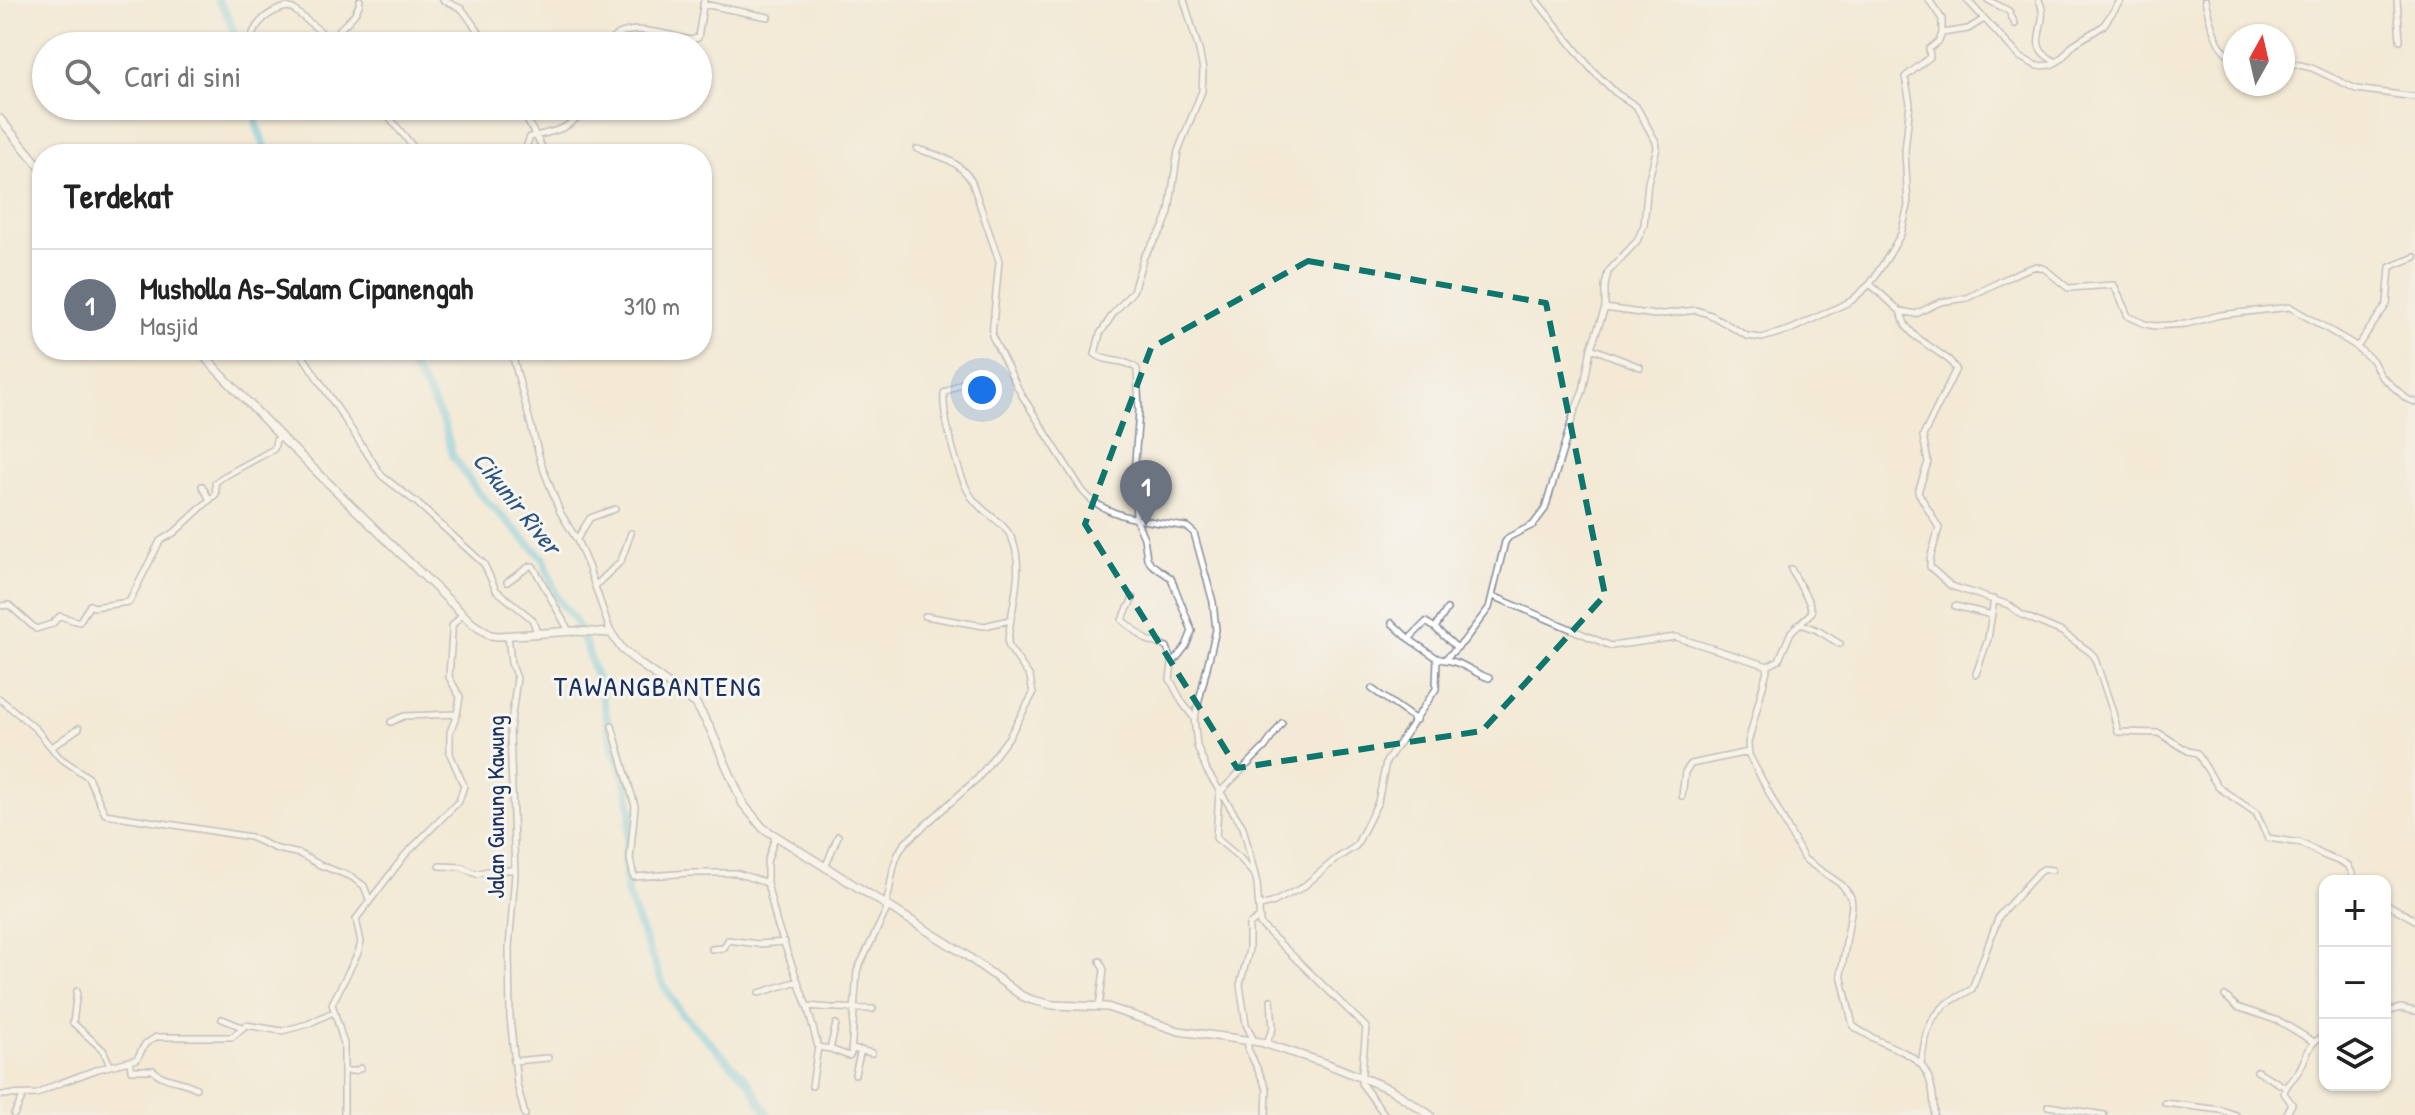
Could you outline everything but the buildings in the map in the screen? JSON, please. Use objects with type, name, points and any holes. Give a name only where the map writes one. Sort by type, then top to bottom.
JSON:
[{"type":"street","points":[[341,32],[358,12],[360,0]]},
{"type":"street","points":[[443,0],[462,9],[479,32]]},
{"type":"street","points":[[1172,664],[1186,646],[1192,631],[1171,578],[1147,558],[1136,514],[1137,369],[1133,364],[1103,359],[1095,351],[1100,334],[1136,286],[1144,256],[1163,228],[1169,212],[1178,151],[1202,91],[1203,70],[1184,0]]},
{"type":"street","points":[[1444,660],[1463,642],[1489,608],[1505,542],[1533,525],[1545,509],[1583,391],[1591,348],[1605,308],[1608,272],[1637,241],[1644,225],[1648,182],[1657,148],[1636,106],[1616,93],[1592,70],[1536,0]]},
{"type":"street","points":[[1605,308],[1655,315],[1696,310],[1747,336],[1762,338],[1821,316],[1851,301],[1870,284],[1900,237],[1908,202],[1905,151],[1910,103],[1905,77],[1930,57],[1929,49],[1939,41],[1942,33],[1942,19],[1929,0]]},
{"type":"street","points":[[1967,0],[1997,35],[2030,64],[2046,66],[2057,62],[2074,44],[2103,26],[2121,0]]},
{"type":"street","points":[[1988,0],[2009,11],[2015,24]]},
{"type":"street","points":[[2039,0],[2044,14],[2038,45],[2042,53],[2057,62]]},
{"type":"street","points":[[2205,0],[2223,49]]},
{"type":"street","points":[[2397,0],[2400,40]]},
{"type":"street","points":[[699,32],[704,2],[768,17]]},
{"type":"street","points":[[253,32],[265,17],[287,7],[318,32]]},
{"type":"street","points":[[1942,33],[1968,29],[1984,19]]},
{"type":"street","points":[[622,32],[645,32]]},
{"type":"street","points":[[2295,64],[2312,68],[2356,89],[2415,97]]},
{"type":"street","points":[[0,119],[32,157]]},
{"type":"street","points":[[391,120],[411,144]]},
{"type":"street","points":[[527,120],[540,144]]},
{"type":"street","points":[[527,144],[536,136],[576,120]]},
{"type":"street","points":[[917,149],[953,161],[972,182],[999,261],[992,336],[1021,394],[1087,497],[1115,512],[1187,527],[1194,533],[1213,602],[1216,630],[1194,718],[1197,746],[1219,793],[1243,827],[1256,877],[1264,929],[1366,1027],[1364,1089],[1385,1115]]},
{"type":"street","points":[[2357,347],[2387,304],[2390,267],[2415,257]]},
{"type":"street","points":[[1900,311],[1916,314],[1935,303],[1967,298],[2019,272],[2040,267],[2068,288],[2114,285],[2123,311],[2145,324],[2186,324],[2220,315],[2287,306],[2357,347],[2372,360],[2381,376],[2407,399],[2415,402]]},
{"type":"street","points":[[1870,284],[1900,311],[1906,326],[1915,336],[1949,360],[1956,369],[1923,439],[1928,464],[1918,492],[1939,528],[1930,567],[1951,586],[2009,605],[2022,615],[2062,632],[2094,656],[2118,732],[2159,733],[2188,751],[2197,753],[2218,787],[2256,813],[2268,838],[2301,843],[2348,865],[2354,875]]},
{"type":"street","points":[[1591,348],[1640,367]]},
{"type":"street","points":[[208,360],[282,438],[462,613],[490,635],[611,633]]},
{"type":"street","points":[[306,360],[382,476],[416,502],[484,564],[496,590],[532,619],[538,635]]},
{"type":"street","points":[[514,360],[541,463],[560,512],[577,540],[611,633],[622,649],[696,704],[710,728],[743,804],[763,828],[963,953],[1022,996],[1053,1005],[1119,1009],[1179,1031],[1266,1044],[1363,1078],[1408,1098],[1430,1115]]},
{"type":"street","points":[[818,1047],[849,1056],[852,1049],[857,971],[887,906],[892,865],[898,852],[978,778],[1032,700],[1030,677],[1009,647],[1018,561],[1015,545],[1006,528],[970,496],[945,411],[944,393],[969,379]]},
{"type":"street","points":[[0,606],[9,605],[36,629],[52,624],[60,616],[79,622],[90,605],[129,602],[160,541],[179,529],[217,493],[215,483],[274,449],[276,440],[282,438]]},
{"type":"street","points":[[202,486],[210,500]]},
{"type":"street","points":[[577,540],[590,518],[615,509]]},
{"type":"street","points":[[595,586],[621,561],[631,533]]},
{"type":"street","points":[[507,582],[530,566],[535,567],[572,632]]},
{"type":"street","points":[[1493,596],[1611,646],[1676,637],[1768,666],[1779,660],[1789,636],[1809,617],[1811,607],[1791,569]]},
{"type":"street","points":[[1133,598],[1122,620],[1147,640],[1167,647],[1172,664],[1170,679],[1173,687],[1194,718]]},
{"type":"street","points":[[1976,674],[1988,639],[1994,599]]},
{"type":"street","points":[[1955,606],[1992,615]]},
{"type":"street","points":[[1435,628],[1447,609]]},
{"type":"street","points":[[344,1115],[343,1039],[332,1004],[358,953],[361,942],[355,921],[405,855],[459,801],[464,786],[450,754],[450,732],[460,697],[449,677],[452,626],[462,613]]},
{"type":"street","points":[[925,616],[984,626],[1010,620]]},
{"type":"street","points":[[1409,639],[1426,622],[1456,647]]},
{"type":"street","points":[[1392,623],[1437,658],[1458,661],[1470,671],[1489,678]]},
{"type":"street","points":[[1801,624],[1840,644]]},
{"type":"street","name":"Jalan Gunung Kawung","points":[[508,636],[511,663],[517,678],[510,740],[515,870],[509,948],[513,1061],[525,1115]]},
{"type":"street","points":[[1260,906],[1303,887],[1356,846],[1378,802],[1386,762],[1436,689],[1437,658]]},
{"type":"street","points":[[1768,666],[1748,752],[1804,859],[1842,885],[1851,897],[1841,974],[1853,1026],[1921,1063],[1931,1078],[1934,1115]]},
{"type":"street","points":[[1372,689],[1416,720]]},
{"type":"street","points":[[0,699],[36,729],[59,757],[88,777],[105,814],[250,837],[277,849],[300,854],[352,877],[364,886],[370,900]]},
{"type":"street","points":[[391,722],[404,716],[457,714]]},
{"type":"street","points":[[1256,877],[1240,858],[1216,838],[1219,793],[1265,747],[1282,723]]},
{"type":"street","points":[[612,726],[635,806],[630,859],[634,877],[736,873],[767,883]]},
{"type":"street","points":[[52,747],[79,728]]},
{"type":"street","points":[[1682,796],[1685,772],[1691,764],[1748,752]]},
{"type":"street","points":[[825,868],[838,836]]},
{"type":"street","points":[[775,837],[767,862],[767,883],[777,924],[807,1006],[818,1047],[812,1086]]},
{"type":"street","points":[[440,866],[462,867],[476,874],[491,870],[515,870]]},
{"type":"street","points":[[1921,1063],[1928,1026],[1940,1009],[1972,989],[2001,913],[2041,870],[2052,870]]},
{"type":"street","points":[[2391,906],[2415,920]]},
{"type":"street","points":[[1260,917],[1249,925],[1249,950],[1240,985],[1251,1040],[1248,1049],[1267,1089],[1266,1115]]},
{"type":"street","points":[[712,949],[724,948],[728,940],[758,944],[785,942]]},
{"type":"street","points":[[1099,1007],[1104,970],[1100,961]]},
{"type":"street","points":[[759,993],[798,981]]},
{"type":"street","points":[[77,991],[74,1025],[101,1048],[110,1065]]},
{"type":"street","points":[[2225,996],[2233,1006],[2281,1022],[2314,1042]]},
{"type":"street","points":[[1266,1044],[1273,1028],[1271,1000]]},
{"type":"street","points":[[807,1006],[873,1009]]},
{"type":"street","points":[[2391,1011],[2400,1008],[2415,1011]]},
{"type":"street","points":[[0,1095],[37,1094],[110,1065],[130,1062],[137,1059],[145,1044],[156,1037],[232,1037],[248,1025],[282,1031],[308,1024],[333,1012]]},
{"type":"street","points":[[222,1019],[242,1027]]},
{"type":"street","points":[[830,1049],[836,1024]]},
{"type":"street","points":[[2286,1115],[2292,1104],[2284,1093],[2285,1087],[2298,1072],[2307,1051],[2319,1039]]},
{"type":"street","points":[[852,1049],[872,1053]]},
{"type":"street","points":[[855,1074],[861,1050]]},
{"type":"street","points":[[513,1061],[548,1058]]},
{"type":"street","points":[[130,1062],[131,1070],[153,1071],[158,1076],[184,1081],[196,1088]]},
{"type":"street","points":[[345,1071],[361,1068]]},
{"type":"street","points":[[2257,1071],[2285,1087]]},
{"type":"street","points":[[14,1115],[23,1096]]},
{"type":"street","points":[[2165,1103],[2236,1115]]},
{"type":"street","points":[[2048,1106],[2068,1112],[2104,1115]]},
{"type":"highlighted area","points":[[1308,261],[1546,303],[1605,595],[1482,731],[1237,768],[1085,524],[1151,348]]},
{"type":"waterway","name":"Cikunir River","points":[[218,0],[233,32]]},
{"type":"waterway","name":"Cikunir River","points":[[256,120],[264,144]]},
{"type":"waterway","name":"Cikunir River","points":[[407,360],[445,426],[452,455],[478,492],[543,558],[558,599],[574,619],[587,648],[615,754],[628,787],[631,812],[625,858],[627,892],[640,928],[664,986],[682,1014],[749,1082],[768,1115]]},
{"type":"place","name":"Musholla As-Salam Cipanengah","points":[[1146,526]]},
{"type":"district","name":"TAWANGBANTENG","points":[[658,686]]}]
